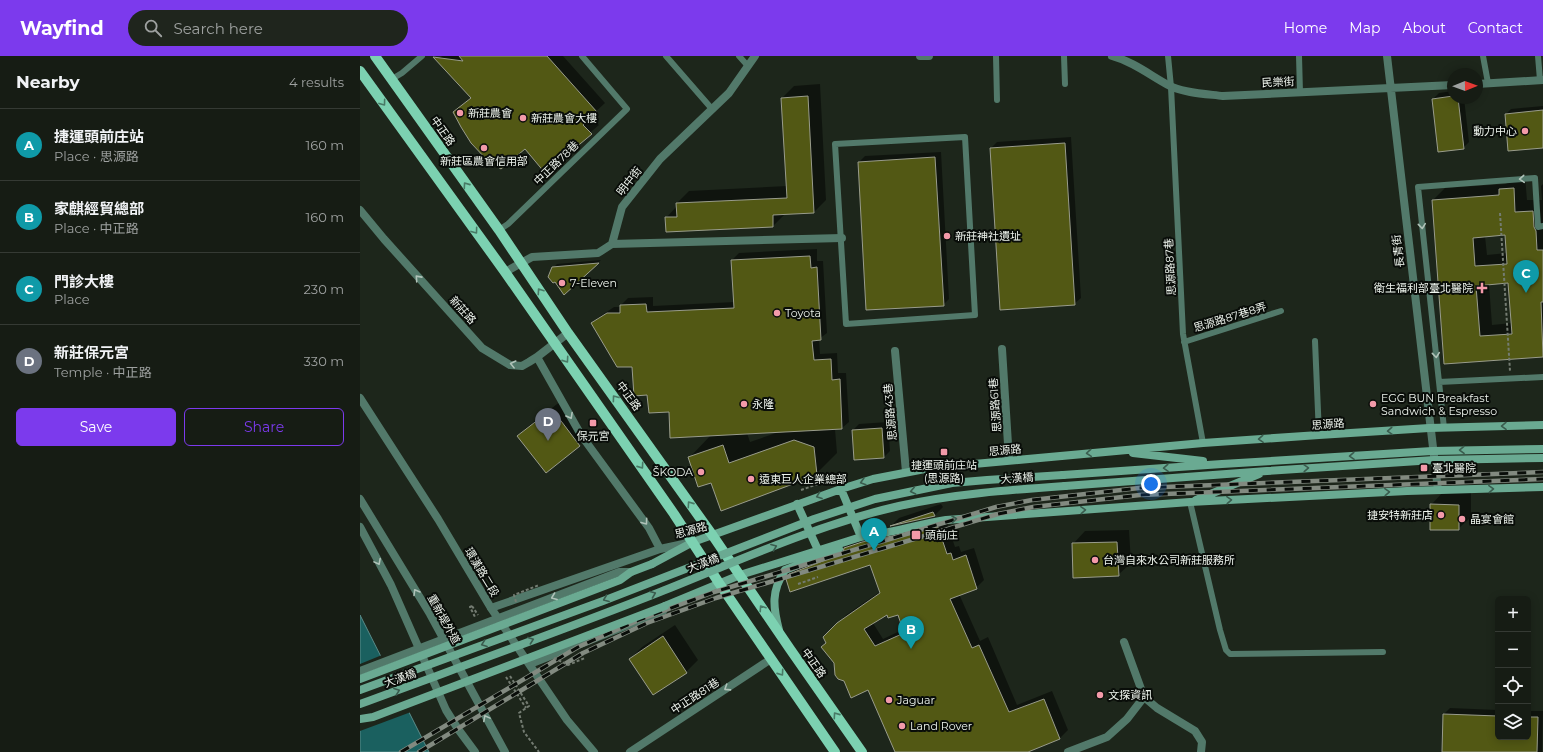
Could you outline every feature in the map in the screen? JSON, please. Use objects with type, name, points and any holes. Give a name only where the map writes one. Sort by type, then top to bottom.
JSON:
[{"type":"main road","name":"中正路","points":[[375,56],[499,230],[568,333],[713,536],[858,750]]},
{"type":"main road","points":[[360,71],[505,272],[693,542],[719,583],[836,752]]},
{"type":"main road","name":"思源路","points":[[693,542],[713,536],[797,504],[873,479],[930,468],[1115,451],[1319,435],[1429,428],[1543,425]]},
{"type":"main road","points":[[1115,451],[1222,464],[1432,451],[1543,449]]},
{"type":"main road","points":[[1190,502],[1267,471],[1434,460],[1543,458]]},
{"type":"main road","name":"大漢橋","points":[[360,690],[603,600],[814,519],[875,499],[952,484],[987,480],[1222,464]]},
{"type":"main road","name":"大漢橋","points":[[360,704],[615,610],[818,530],[899,506],[955,495],[989,491],[1267,471]]},
{"type":"main road","points":[[781,636],[774,610],[774,598],[780,578],[785,570],[881,534],[908,527],[967,518],[1190,502],[1438,490],[1543,487]]},
{"type":"main road","points":[[841,489],[861,537]]},
{"type":"main road","points":[[797,504],[818,550]]},
{"type":"main road","points":[[360,719],[373,717],[665,606],[740,575],[861,537],[881,534]]},
{"type":"main road","points":[[360,679],[620,580],[630,572],[652,564],[693,542]]},
{"type":"street","name":"明中街","points":[[612,244],[622,207],[660,158],[728,93],[755,56]]},
{"type":"street","points":[[920,56],[929,56]]},
{"type":"street","name":"民樂街","points":[[1112,56],[1123,58],[1171,87],[1192,92],[1222,96],[1447,85]]},
{"type":"street","name":"長青街","points":[[1387,56],[1429,428],[1438,490]]},
{"type":"street","points":[[1483,83],[1542,80]]},
{"type":"street","name":"新莊路","points":[[360,210],[384,239],[482,348],[510,365],[522,366],[537,357],[568,333]]},
{"type":"street","points":[[505,272],[520,262],[532,257],[598,253],[612,244],[842,238]]},
{"type":"street","name":"思源路61巷","points":[[1002,349],[1009,460]]},
{"type":"street","name":"思源路43巷","points":[[895,351],[906,472]]},
{"type":"street","points":[[537,357],[580,435],[649,528],[660,549]]},
{"type":"street","name":"環漢路二段","points":[[360,398],[438,519],[491,608],[568,720],[594,752]]},
{"type":"street","name":"重新堤外道","points":[[360,499],[430,614],[504,752]]},
{"type":"street","points":[[360,527],[391,585],[446,710],[475,752]]},
{"type":"street","name":"思源路","points":[[491,608],[660,549],[693,542]]},
{"type":"street","points":[[360,671],[619,572],[630,572]]},
{"type":"street","points":[[530,664],[679,604],[719,583]]},
{"type":"street","points":[[1124,642],[1144,697],[1157,708],[1194,731],[1202,742],[1201,752]]},
{"type":"street","name":"中正路81巷","points":[[630,752],[771,659]]},
{"type":"street","points":[[1068,752],[1107,737],[1127,719],[1144,697]]},
{"type":"street","points":[[360,724],[373,717]]},
{"type":"lane","points":[[392,79],[402,73],[422,56]]},
{"type":"lane","name":"中正路78巷","points":[[499,230],[508,224],[627,109],[582,56]]},
{"type":"lane","points":[[666,56],[712,108]]},
{"type":"lane","points":[[740,56],[748,66]]},
{"type":"lane","points":[[996,56],[997,100]]},
{"type":"lane","points":[[1064,56],[1065,84]]},
{"type":"lane","name":"思源路87巷","points":[[1168,56],[1171,87],[1184,342],[1203,444]]},
{"type":"lane","points":[[1299,56],[1300,92]]},
{"type":"lane","points":[[1483,56],[1488,83]]},
{"type":"lane","points":[[1538,56],[1542,80]]},
{"type":"lane","points":[[965,137],[975,316],[846,324],[842,238],[835,144],[965,137]]},
{"type":"lane","points":[[1444,428],[1418,187],[1543,177]]},
{"type":"lane","points":[[1535,178],[1538,227],[1543,226]]},
{"type":"lane","name":"思源路87巷8弄","points":[[1184,342],[1281,311]]},
{"type":"lane","points":[[1315,341],[1319,435]]},
{"type":"lane","points":[[1439,382],[1543,377]]},
{"type":"lane","points":[[1190,502],[1220,630],[1226,650],[1230,654],[1383,652]]},
{"type":"path","points":[[1500,213],[1511,378]]},
{"type":"path","points":[[801,490],[818,484]]},
{"type":"path","points":[[798,584],[818,577]]},
{"type":"path","points":[[518,606],[514,594],[539,585]]},
{"type":"path","points":[[472,606],[479,620],[470,607],[472,606]]},
{"type":"path","points":[[552,657],[568,665],[585,658]]},
{"type":"path","points":[[508,674],[529,706],[519,714],[524,732],[539,752]]},
{"type":"water","points":[[360,615],[426,746],[429,752],[360,752]]},
{"type":"pier","points":[[382,655],[411,712],[360,731],[360,664]]},
{"type":"building","name":"新莊農會大樓","points":[[459,56],[547,56],[597,112],[583,125],[592,134],[545,173],[525,149],[501,169],[487,160],[471,143],[461,127],[453,112],[471,98],[433,57],[463,61]]},
{"type":"building","points":[[808,96],[814,213],[773,215],[773,227],[666,232],[665,217],[677,217],[676,203],[787,198],[781,98]]},
{"type":"building","points":[[1447,97],[1447,104],[1459,104],[1464,149],[1438,152],[1432,99]]},
{"type":"building","name":"動力中心","points":[[1543,110],[1543,148],[1508,151],[1505,114]]},
{"type":"building","points":[[1065,143],[1075,305],[1000,310],[990,148]]},
{"type":"building","points":[[935,157],[944,306],[866,310],[858,162]]},
{"type":"building","points":[[1514,188],[1515,212],[1533,211],[1537,250],[1543,250],[1543,302],[1541,302],[1543,357],[1444,364],[1432,200],[1499,195],[1499,189]],"holes":[[[1505,235],[1507,264],[1475,266],[1473,238]],[[1508,283],[1512,334],[1480,336],[1476,286]]]},
{"type":"building","points":[[810,256],[811,268],[817,267],[821,340],[812,341],[814,360],[831,359],[832,380],[840,379],[842,429],[670,438],[669,412],[649,413],[647,395],[634,396],[632,367],[617,367],[591,323],[607,313],[620,313],[620,305],[646,304],[647,312],[734,308],[731,260]]},
{"type":"building","points":[[599,263],[564,295],[555,282],[553,283],[548,277],[552,267]]},
{"type":"building","points":[[552,409],[580,446],[546,473],[517,436]]},
{"type":"building","points":[[882,428],[884,458],[854,460],[852,430]]},
{"type":"building","name":"遠東巨人企業總部","points":[[794,440],[814,447],[817,475],[721,511],[711,483],[698,487],[688,457],[723,445],[729,463]]},
{"type":"building","points":[[1430,504],[1459,505],[1459,530],[1430,530]]},
{"type":"building","points":[[933,512],[935,516],[890,526]]},
{"type":"building","points":[[938,527],[947,554],[951,553],[953,560],[966,555],[977,589],[950,599],[972,648],[979,645],[1009,712],[1044,699],[1060,739],[1028,752],[895,752],[868,690],[851,698],[844,681],[838,679],[835,675],[834,663],[821,647],[826,643],[823,637],[837,623],[880,593],[870,565],[790,592],[786,579],[789,574],[841,554],[844,548],[862,542]],"holes":[[[887,615],[888,618],[898,615],[904,633],[875,646],[864,629]]]},
{"type":"building","name":"台灣自來水公司新莊服務所","points":[[1117,542],[1119,576],[1073,578],[1072,543]]},
{"type":"building","points":[[663,636],[687,673],[653,695],[629,659]]},
{"type":"building","points":[[1443,714],[1495,716],[1495,740],[1531,740],[1531,717],[1538,717],[1537,752],[1442,752]]},
{"type":"railway","points":[[401,752],[578,647],[639,620],[714,592],[996,507],[1032,500],[1139,488],[1543,472]]},
{"type":"railway","points":[[419,752],[583,653],[647,623],[716,598],[998,514],[1033,507],[1140,495],[1543,479]]},
{"type":"place","name":"新莊農會","points":[[460,113]]},
{"type":"place","name":"新莊農會大樓","points":[[523,118]]},
{"type":"place","name":"動力中心","points":[[1525,131]]},
{"type":"place","name":"新莊區農會信用部","points":[[484,148]]},
{"type":"place","name":"新莊神社遺址","points":[[947,236]]},
{"type":"place","name":"7-Eleven","points":[[562,283]]},
{"type":"place","name":"衛生福利部臺北醫院","points":[[1482,288]]},
{"type":"place","name":"門診大樓","points":[[1526,293]]},
{"type":"place","name":"Toyota","points":[[777,313]]},
{"type":"place","name":"永隆","points":[[744,404]]},
{"type":"place","name":"EGG BUN Breakfast Sandwich & Espresso","points":[[1373,404]]},
{"type":"place","name":"保元宮","points":[[593,423]]},
{"type":"place","name":"新莊保元宮","points":[[548,441]]},
{"type":"place","name":"捷運頭前庄站 (思源路)","points":[[944,452]]},
{"type":"place","name":"臺北醫院","points":[[1424,468]]},
{"type":"place","name":"ŠKODA","points":[[701,472]]},
{"type":"place","name":"遠東巨人企業總部","points":[[751,479]]},
{"type":"place","name":"捷安特新莊店","points":[[1441,515]]},
{"type":"place","name":"晶宴會館","points":[[1462,519]]},
{"type":"place","name":"頭前庄","points":[[916,535]]},
{"type":"place","name":"捷運頭前庄站","points":[[874,551]]},
{"type":"place","name":"台灣自來水公司新莊服務所","points":[[1095,560]]},
{"type":"place","name":"家麒經貿總部","points":[[911,649]]},
{"type":"place","name":"文探資訊","points":[[1100,695]]},
{"type":"place","name":"Jaguar","points":[[889,700]]},
{"type":"place","name":"Land Rover","points":[[902,726]]}]
